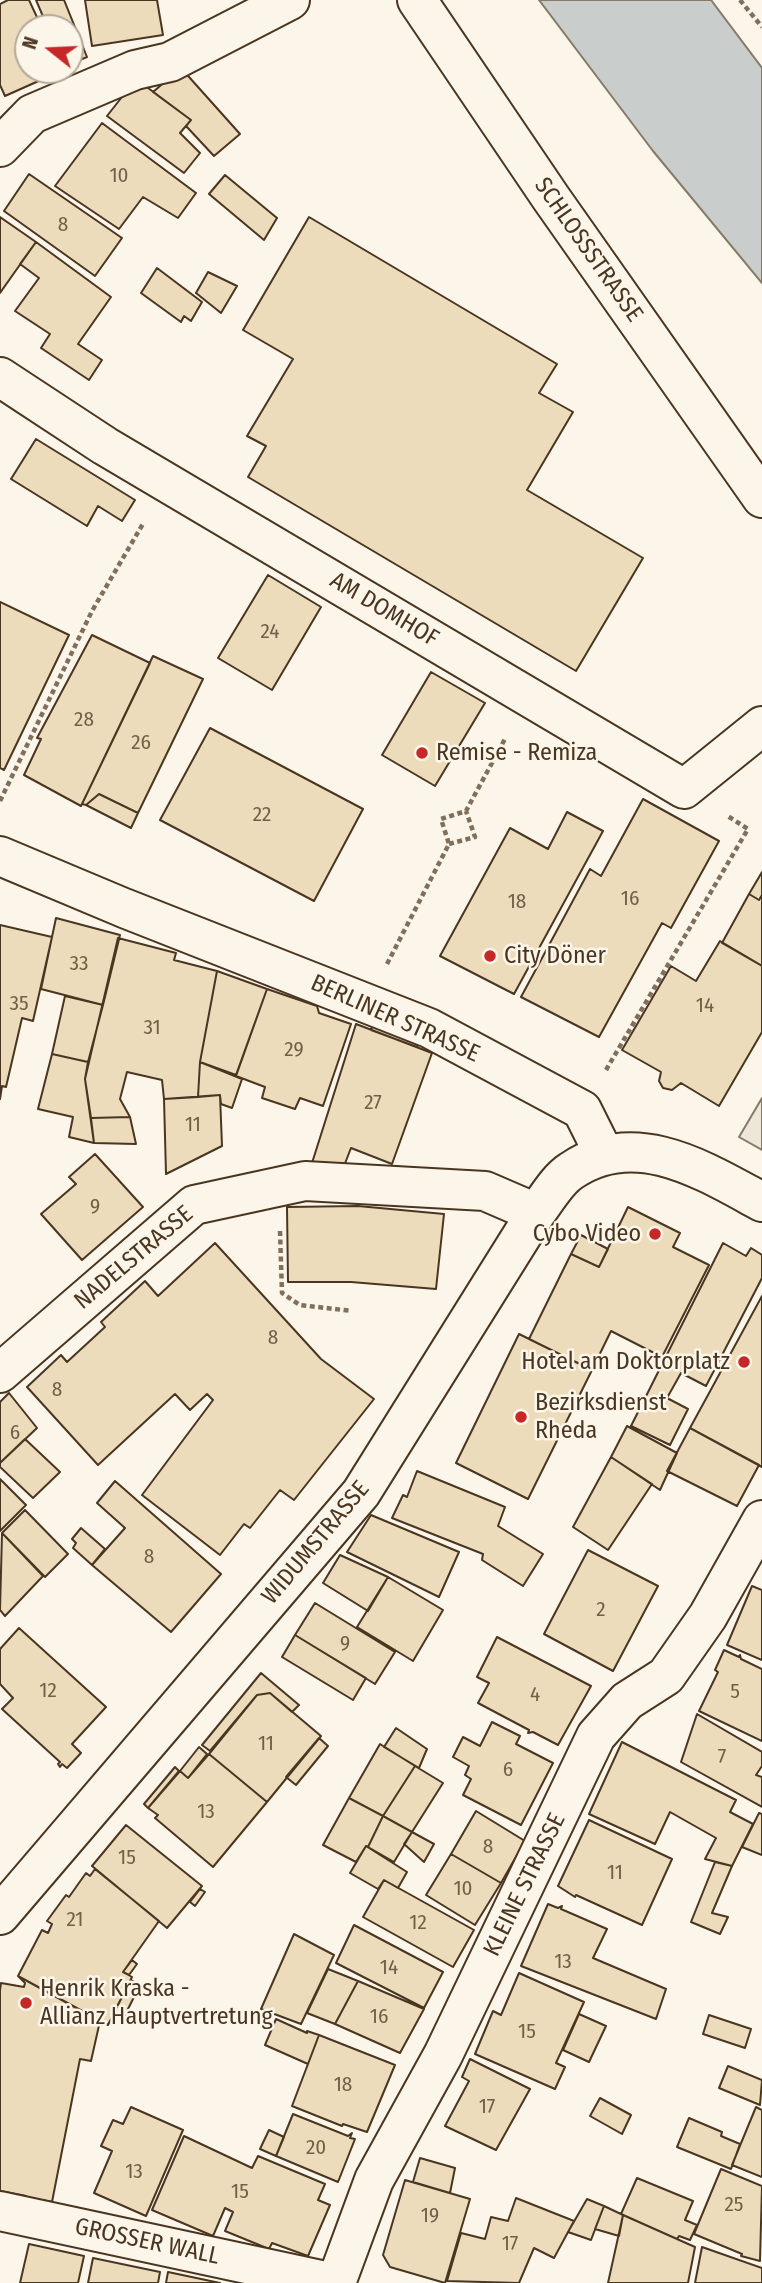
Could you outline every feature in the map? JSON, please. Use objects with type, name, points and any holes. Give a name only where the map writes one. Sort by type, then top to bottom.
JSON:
[{"type":"street","points":[[0,147],[32,114],[135,71],[170,62],[290,0]]},
{"type":"street","name":"SCHLOSSSTRASSE","points":[[417,0],[551,198],[762,498]]},
{"type":"street","name":"AM DOMHOF","points":[[0,377],[94,439],[684,789]]},
{"type":"street","points":[[684,789],[762,726]]},
{"type":"street","name":"BERLINER STRASSE","points":[[0,856],[124,908],[429,1028],[582,1110]]},
{"type":"street","points":[[582,1110],[604,1154],[647,1151],[696,1167],[762,1202]]},
{"type":"street","name":"WIDUMSTRASSE","points":[[0,1915],[361,1493],[536,1213],[569,1172],[604,1154]]},
{"type":"street","name":"NADELSTRASSE","points":[[0,1373],[194,1205],[305,1181],[485,1191],[536,1213]]},
{"type":"street","name":"KLEINE STRASSE","points":[[335,2283],[374,2180],[443,2055],[596,1736],[626,1701],[666,1676],[708,1616],[762,1520]]},
{"type":"street","name":"GROSSER WALL","points":[[0,2211],[335,2283]]},
{"type":"path","points":[[740,0],[762,27]]},
{"type":"path","points":[[0,801],[92,611],[168,482]]},
{"type":"path","points":[[367,1002],[449,844],[442,819],[466,811],[527,696]]},
{"type":"path","points":[[582,1110],[748,829],[684,789]]},
{"type":"path","points":[[449,844],[475,837],[466,811]]},
{"type":"path","points":[[279,1185],[282,1293],[300,1305],[352,1311]]},
{"type":"shaded area","points":[[539,0],[711,0],[762,68],[762,283],[653,151]]},
{"type":"shaded area","points":[[762,1098],[762,1150],[739,1137]]},
{"type":"building","points":[[8,0],[29,0],[36,14],[14,14],[14,84],[32,84],[5,96],[0,85],[0,4]]},
{"type":"building","points":[[36,0],[64,0],[70,14],[42,14]]},
{"type":"building","points":[[85,0],[157,0],[163,35],[92,46]]},
{"type":"building","points":[[181,68],[240,134],[214,156],[186,126],[191,120],[153,92]]},
{"type":"building","points":[[136,79],[191,120],[180,133],[200,153],[184,173],[107,116]]},
{"type":"building","points":[[102,123],[196,193],[178,218],[143,197],[119,229],[55,186]]},
{"type":"building","points":[[29,174],[122,238],[95,276],[4,211]]},
{"type":"building","points":[[225,175],[277,218],[264,240],[209,194]]},
{"type":"building","points":[[0,217],[36,242],[0,293]]},
{"type":"building","points":[[309,217],[557,364],[539,393],[573,412],[527,490],[643,558],[576,671],[248,477],[266,446],[247,436],[293,359],[243,330]]},
{"type":"building","points":[[36,242],[111,297],[78,344],[102,360],[89,380],[41,348],[50,334],[15,311],[39,278],[20,264]]},
{"type":"building","points":[[157,268],[202,302],[191,321],[184,316],[181,322],[141,293]]},
{"type":"building","points":[[208,272],[237,286],[221,313],[196,293]]},
{"type":"building","points":[[36,439],[135,500],[122,521],[98,506],[87,526],[11,479]]},
{"type":"building","points":[[268,575],[321,607],[272,690],[218,658]]},
{"type":"building","points":[[0,602],[69,635],[4,770],[0,768]]},
{"type":"building","points":[[92,635],[150,663],[81,806],[24,775],[41,739],[37,738]]},
{"type":"building","points":[[153,656],[203,679],[138,813],[99,794],[86,805],[82,804]]},
{"type":"building","points":[[431,672],[485,703],[435,786],[382,755]]},
{"type":"building","points":[[210,728],[363,809],[314,901],[160,820]]},
{"type":"building","points":[[99,794],[138,813],[131,828],[86,805]]},
{"type":"building","points":[[643,799],[719,841],[671,928],[662,923],[599,1037],[521,997],[590,869],[601,876]]},
{"type":"building","points":[[567,812],[603,831],[514,994],[440,956],[510,828],[548,849]]},
{"type":"building","points":[[762,872],[762,895],[759,900],[749,894]]},
{"type":"building","points":[[749,894],[759,900],[762,895],[762,966],[722,943]]},
{"type":"building","points":[[56,918],[120,935],[103,1005],[41,989]]},
{"type":"building","points":[[0,925],[52,937],[33,1021],[22,1018],[6,1087],[2,1086],[0,1099]]},
{"type":"building","points":[[118,938],[176,953],[174,960],[217,971],[200,1062],[198,1097],[164,1099],[162,1080],[127,1072],[120,1099],[130,1117],[91,1118],[85,1079]]},
{"type":"building","points":[[720,941],[762,966],[762,1032],[719,1106],[681,1083],[672,1090],[663,1088],[659,1081],[661,1072],[622,1050],[671,966],[696,981]]},
{"type":"building","points":[[217,971],[267,989],[236,1075],[200,1062]]},
{"type":"building","points":[[267,989],[317,1006],[319,1013],[351,1024],[323,1106],[300,1098],[295,1109],[262,1098],[265,1087],[236,1076]]},
{"type":"building","points":[[65,996],[103,1005],[88,1062],[52,1054]]},
{"type":"building","points":[[375,1019],[421,1037],[417,1047],[371,1030]]},
{"type":"building","points":[[356,1024],[432,1053],[392,1164],[351,1148],[344,1166],[312,1163]]},
{"type":"building","points":[[52,1054],[88,1062],[85,1079],[94,1143],[69,1137],[73,1117],[38,1109]]},
{"type":"building","points":[[200,1062],[242,1079],[232,1108],[221,1104],[220,1095],[198,1097]]},
{"type":"building","points":[[220,1095],[222,1146],[166,1174],[164,1099]]},
{"type":"building","points":[[130,1117],[136,1144],[94,1143],[91,1118]]},
{"type":"building","points":[[95,1154],[143,1207],[82,1260],[41,1214],[76,1184],[69,1177]]},
{"type":"building","points":[[358,1206],[444,1214],[436,1289],[351,1282],[288,1282],[287,1207]]},
{"type":"building","points":[[628,1207],[680,1233],[673,1247],[709,1265],[662,1357],[611,1331],[592,1370],[529,1339],[571,1254],[599,1267]]},
{"type":"building","points":[[581,1235],[608,1249],[599,1267],[571,1254]]},
{"type":"building","points":[[215,1243],[321,1359],[374,1399],[294,1500],[280,1490],[250,1528],[244,1524],[220,1555],[142,1495],[213,1400],[207,1394],[190,1410],[175,1394],[98,1465],[27,1387],[61,1355],[67,1362],[105,1327],[101,1322],[145,1281],[158,1296]]},
{"type":"building","points":[[723,1243],[746,1256],[751,1248],[762,1255],[762,1278],[706,1386],[681,1373],[667,1398],[688,1409],[670,1445],[631,1426]]},
{"type":"building","name":"Hotel am Doktorplatz","points":[[762,1296],[762,1467],[690,1428]]},
{"type":"building","points":[[519,1334],[592,1370],[528,1499],[456,1463]]},
{"type":"building","points":[[9,1393],[37,1428],[0,1463],[0,1402]]},
{"type":"building","points":[[627,1426],[677,1453],[660,1490],[611,1457]]},
{"type":"building","points":[[690,1428],[759,1465],[737,1506],[667,1471]]},
{"type":"building","points":[[25,1439],[60,1472],[33,1498],[0,1467],[0,1463]]},
{"type":"building","points":[[611,1457],[652,1484],[608,1550],[573,1527]]},
{"type":"building","points":[[417,1471],[505,1507],[498,1526],[543,1554],[523,1586],[482,1560],[483,1554],[392,1518],[403,1495],[407,1497]]},
{"type":"building","points":[[0,1479],[26,1505],[0,1531]]},
{"type":"building","points":[[115,1481],[221,1574],[171,1632],[92,1565],[125,1528],[97,1503]]},
{"type":"building","points":[[25,1510],[68,1554],[45,1577],[2,1533]]},
{"type":"building","points":[[371,1515],[459,1552],[439,1597],[347,1552]]},
{"type":"building","points":[[81,1528],[105,1549],[92,1565],[73,1548],[76,1543],[72,1539]]},
{"type":"building","points":[[2,1533],[43,1576],[5,1616],[0,1610]]},
{"type":"building","points":[[588,1550],[658,1586],[613,1671],[544,1634]]},
{"type":"building","points":[[340,1555],[388,1577],[368,1611],[323,1583]]},
{"type":"building","points":[[388,1577],[443,1610],[413,1661],[357,1627]]},
{"type":"building","points":[[752,1586],[762,1590],[762,1660],[727,1645]]},
{"type":"building","points":[[315,1603],[395,1652],[375,1684],[295,1635]]},
{"type":"building","points":[[19,1628],[106,1707],[72,1744],[81,1753],[67,1768],[62,1764],[60,1767],[60,1762],[2,1709],[13,1698],[0,1684],[0,1649]]},
{"type":"building","points":[[295,1635],[366,1678],[353,1700],[282,1657]]},
{"type":"building","points":[[497,1637],[591,1686],[558,1745],[533,1732],[528,1733],[529,1730],[478,1703],[489,1683],[477,1677]]},
{"type":"building","points":[[724,1650],[739,1657],[740,1655],[741,1659],[762,1669],[762,1741],[699,1711],[718,1672],[715,1670]]},
{"type":"building","points":[[261,1673],[299,1705],[292,1712],[270,1693],[257,1695],[210,1751],[202,1745]]},
{"type":"building","points":[[270,1693],[321,1736],[267,1802],[209,1754],[257,1695]]},
{"type":"building","points":[[697,1714],[762,1752],[762,1766],[756,1775],[762,1777],[762,1807],[681,1762]]},
{"type":"building","points":[[492,1722],[520,1736],[516,1744],[553,1763],[521,1825],[463,1795],[471,1779],[465,1775],[469,1766],[453,1757],[463,1737],[480,1746]]},
{"type":"building","points":[[396,1728],[427,1749],[419,1768],[384,1747]]},
{"type":"building","points":[[319,1738],[328,1746],[296,1785],[286,1777]]},
{"type":"building","points":[[622,1742],[736,1800],[730,1812],[753,1824],[732,1866],[705,1859],[716,1838],[670,1812],[655,1844],[589,1814]]},
{"type":"building","points":[[380,1744],[415,1766],[383,1816],[349,1798]]},
{"type":"building","points":[[199,1747],[207,1754],[188,1778],[180,1771]]},
{"type":"building","points":[[209,1754],[267,1802],[213,1867],[155,1818],[158,1815],[148,1808],[180,1771],[188,1778]]},
{"type":"building","points":[[415,1766],[443,1783],[412,1832],[383,1816]]},
{"type":"building","points":[[175,1767],[179,1771],[148,1808],[144,1804]]},
{"type":"building","points":[[349,1798],[383,1816],[368,1847],[366,1846],[356,1862],[323,1845]]},
{"type":"building","points":[[476,1811],[525,1841],[501,1883],[451,1854]]},
{"type":"building","points":[[759,1813],[762,1814],[762,1855],[742,1847]]},
{"type":"building","points":[[383,1816],[412,1832],[394,1862],[368,1847]]},
{"type":"building","points":[[589,1820],[672,1859],[642,1925],[576,1895],[575,1897],[558,1886]]},
{"type":"building","points":[[126,1825],[202,1886],[167,1928],[92,1866]]},
{"type":"building","points":[[412,1832],[434,1844],[424,1862],[404,1844]]},
{"type":"building","points":[[366,1846],[407,1872],[398,1888],[384,1880],[378,1889],[350,1873]]},
{"type":"building","points":[[451,1854],[501,1883],[475,1925],[426,1895]]},
{"type":"building","points":[[715,1862],[732,1866],[712,1913],[728,1917],[720,1934],[691,1922]]},
{"type":"building","points":[[95,1869],[159,1921],[123,1972],[132,1977],[108,2025],[18,1976],[42,1930],[48,1933],[52,1924],[47,1921],[86,1873],[90,1876]]},
{"type":"building","points":[[384,1880],[474,1930],[453,1967],[363,1917]]},
{"type":"building","points":[[200,1889],[205,1892],[195,1906],[190,1902]]},
{"type":"building","points":[[548,1904],[558,1908],[562,1906],[561,1909],[607,1929],[593,1958],[666,1989],[656,2019],[521,1966]]},
{"type":"building","points":[[354,1925],[443,1972],[424,2008],[336,1963]]},
{"type":"building","points":[[294,1934],[334,1955],[301,2024],[261,2009]]},
{"type":"building","points":[[132,1960],[137,1964],[129,1975],[123,1972]]},
{"type":"building","points":[[328,1969],[358,1981],[335,2024],[307,2013]]},
{"type":"building","points":[[519,1973],[584,2002],[556,2063],[565,2067],[555,2089],[475,2054],[493,2011],[501,2015]]},
{"type":"building","points":[[18,1976],[100,2021],[91,2061],[80,2059],[52,2202],[42,2200],[42,2204],[25,2200],[26,2196],[0,2191],[0,1990],[1,1983],[24,1987],[25,1983]]},
{"type":"building","points":[[131,1980],[140,1985],[123,2019],[113,2014]]},
{"type":"building","points":[[358,1981],[424,2009],[400,2053],[335,2024]]},
{"type":"building","points":[[579,2014],[606,2026],[589,2062],[563,2050]]},
{"type":"building","points":[[709,2015],[751,2029],[745,2048],[703,2034]]},
{"type":"building","points":[[276,2019],[307,2033],[319,2035],[308,2064],[265,2045]]},
{"type":"building","points":[[319,2035],[395,2065],[367,2132],[343,2124],[342,2126],[292,2106]]},
{"type":"building","points":[[470,2059],[530,2089],[496,2150],[445,2126],[469,2081],[462,2077]]},
{"type":"building","points":[[728,2066],[762,2080],[760,2105],[719,2088]]},
{"type":"building","points":[[600,2098],[631,2115],[622,2134],[590,2116]]},
{"type":"building","points":[[131,2107],[183,2130],[146,2216],[94,2193],[112,2151],[101,2146],[113,2120],[123,2124]]},
{"type":"building","points":[[756,2107],[762,2110],[762,2177],[732,2165]]},
{"type":"building","points":[[293,2114],[348,2136],[352,2133],[350,2138],[355,2139],[338,2182],[276,2156]]},
{"type":"building","points":[[689,2118],[722,2132],[721,2136],[740,2144],[731,2169],[677,2147]]},
{"type":"building","points":[[269,2130],[284,2137],[276,2156],[260,2149]]},
{"type":"building","points":[[184,2136],[252,2168],[258,2156],[325,2184],[318,2200],[330,2205],[308,2256],[272,2243],[269,2249],[225,2231],[233,2212],[225,2208],[213,2236],[152,2210]]},
{"type":"building","points":[[420,2158],[455,2168],[450,2193],[413,2182]]},
{"type":"building","points":[[721,2169],[762,2186],[760,2261],[741,2256],[742,2254],[694,2234]]},
{"type":"building","points":[[637,2178],[693,2201],[685,2220],[697,2225],[690,2240],[679,2236],[677,2239],[621,2214]]},
{"type":"building","points":[[405,2180],[470,2199],[445,2283],[390,2267],[383,2255]]},
{"type":"building","points":[[516,2198],[574,2221],[554,2258],[534,2248],[519,2283],[447,2281],[461,2233],[485,2239],[491,2217],[508,2221]]},
{"type":"building","points":[[587,2199],[604,2206],[591,2240],[568,2232]]},
{"type":"building","points":[[604,2206],[623,2215],[619,2236],[595,2229]]},
{"type":"building","points":[[623,2215],[695,2247],[688,2283],[608,2283]]},
{"type":"building","points":[[29,2244],[84,2256],[78,2283],[20,2283]]},
{"type":"building","points":[[702,2247],[762,2268],[762,2283],[695,2283]]},
{"type":"building","points":[[93,2258],[160,2272],[158,2283],[88,2283]]},
{"type":"building","points":[[168,2272],[220,2283],[166,2283]]},
{"type":"place","name":"Remise - Remiza","points":[[422,753]]},
{"type":"place","name":"City Döner","points":[[490,956]]},
{"type":"place","name":"Cybo Video","points":[[655,1234]]},
{"type":"place","name":"Hotel am Doktorplatz","points":[[744,1362]]},
{"type":"place","name":"Bezirksdienst Rheda","points":[[521,1417]]},
{"type":"place","name":"Henrik Kraska - Allianz Hauptvertretung","points":[[26,2003]]}]
